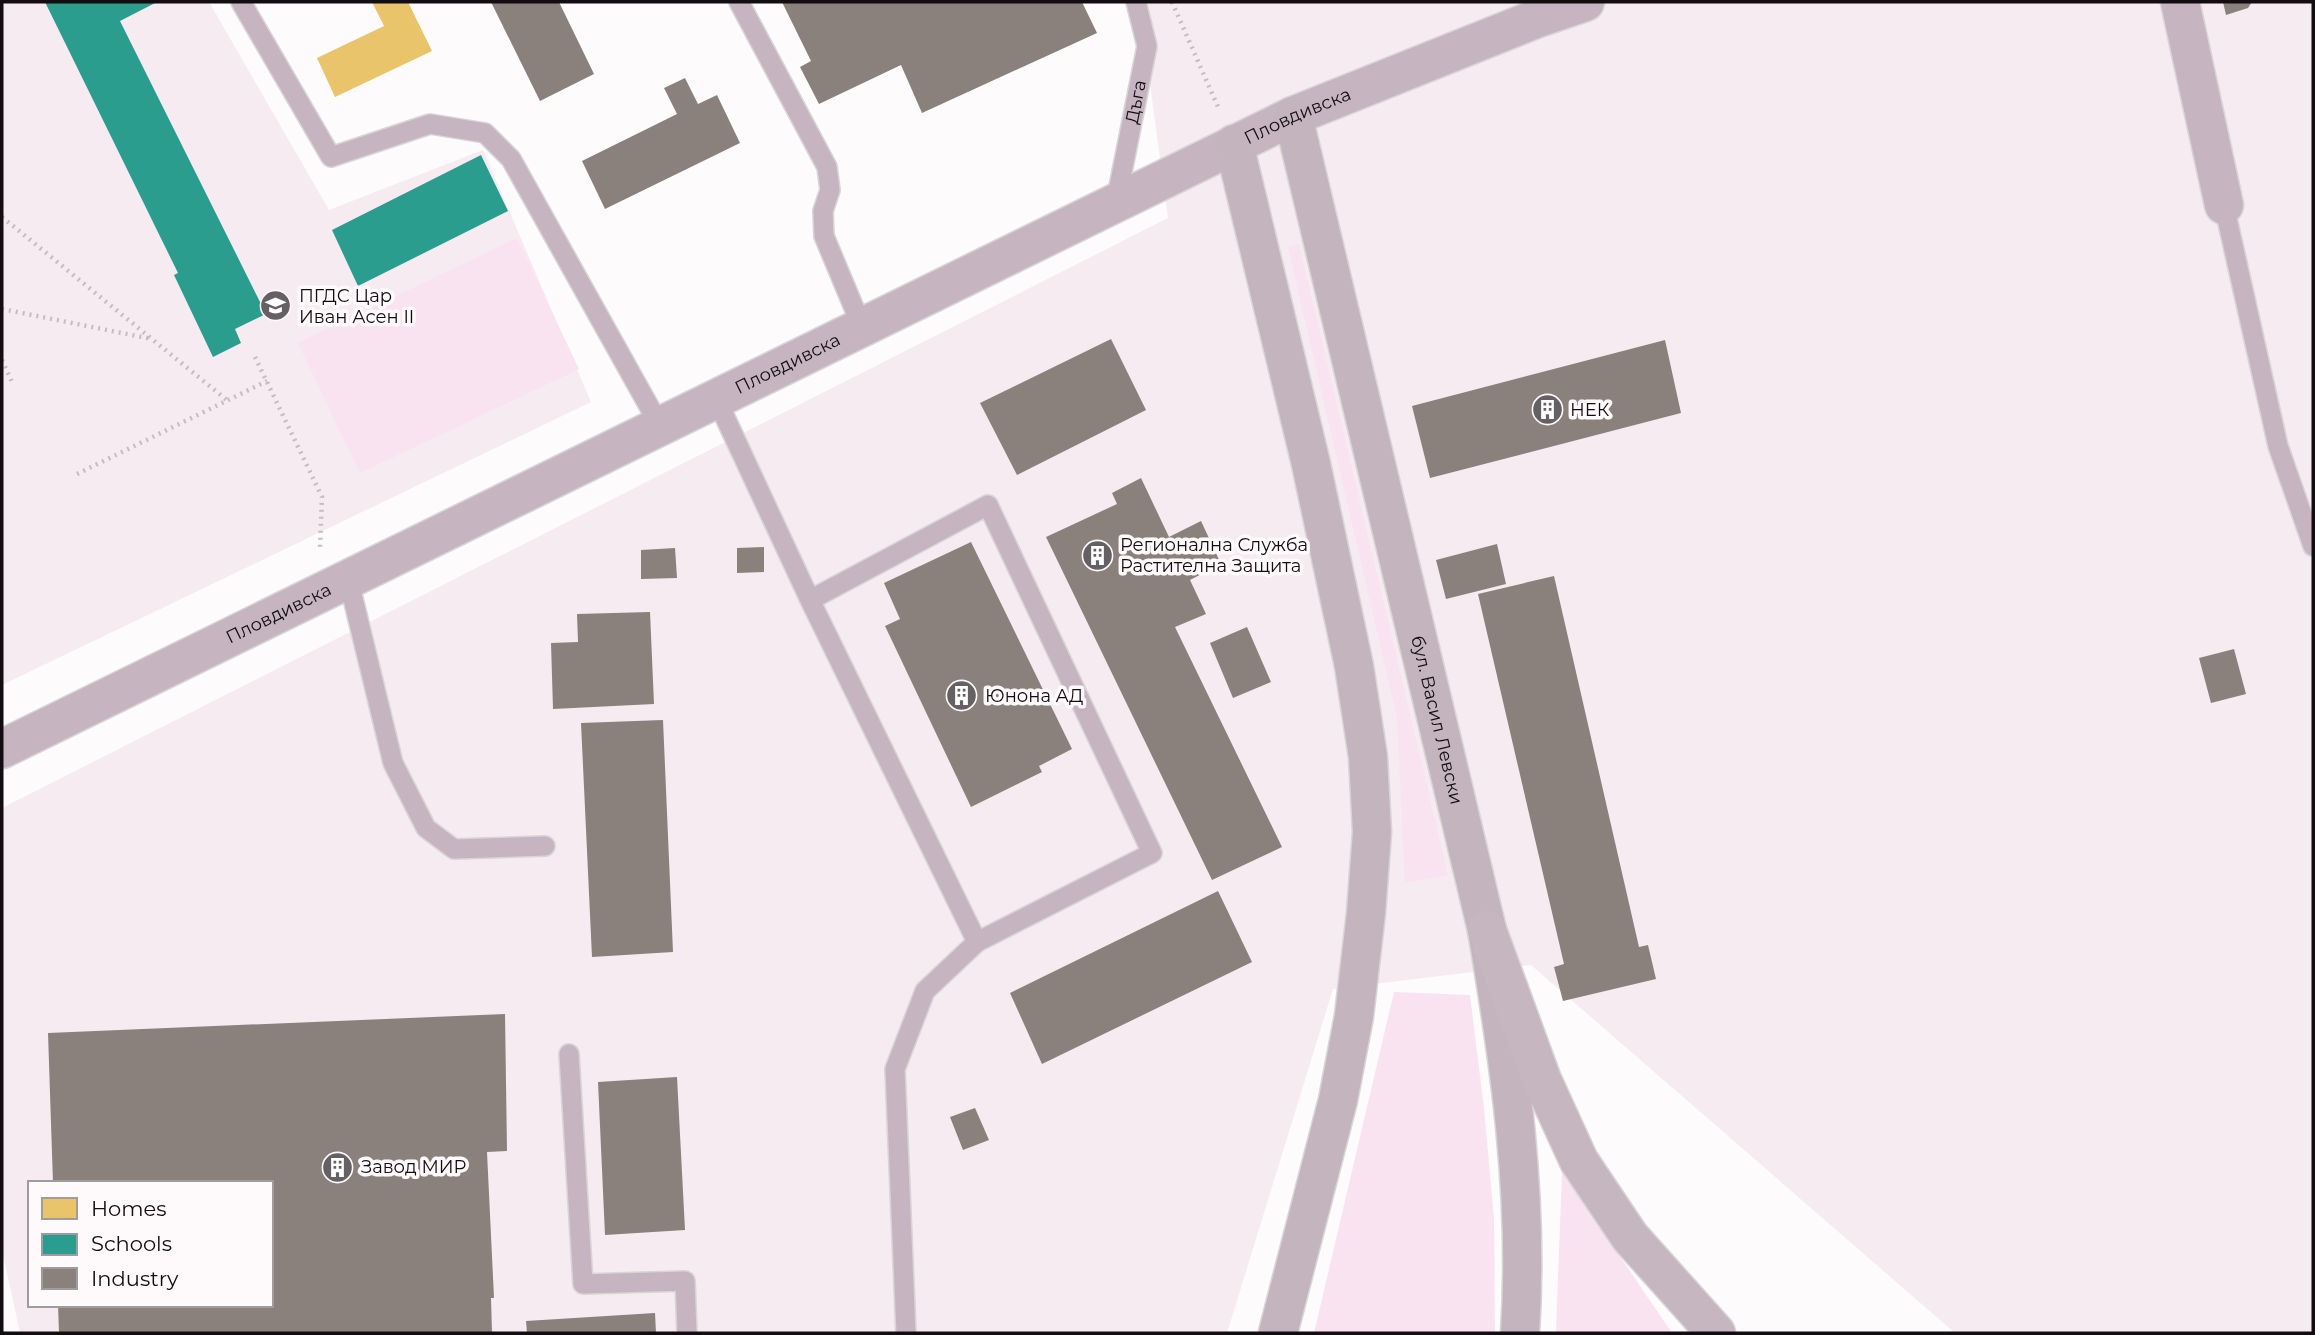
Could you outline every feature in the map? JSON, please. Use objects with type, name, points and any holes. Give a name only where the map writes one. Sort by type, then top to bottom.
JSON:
[{"type":"main road","name":"бул. Васил Левски","points":[[1293,116],[1486,930],[1504,1029],[1518,1153],[1523,1214],[1520,1333]]},
{"type":"main road","points":[[1234,144],[1311,464],[1354,666],[1368,757],[1372,832],[1354,1016],[1338,1100],[1278,1333]]},
{"type":"main road","points":[[1486,930],[1542,1080],[1579,1161],[1630,1237],[1716,1333]]},
{"type":"street","name":"Пловдивска","points":[[2,748],[1293,116],[1538,18],[1585,2]]},
{"type":"street","points":[[2180,2],[2224,205]]},
{"type":"lane","points":[[241,2],[331,157],[430,124],[485,133],[510,159],[660,426]]},
{"type":"lane","points":[[739,2],[827,167],[830,190],[823,211],[824,236],[862,327]]},
{"type":"lane","name":"Дъга","points":[[1116,202],[1147,46],[1136,2]]},
{"type":"lane","points":[[2224,205],[2278,446],[2313,546]]},
{"type":"lane","points":[[716,398],[810,600],[977,942]]},
{"type":"lane","points":[[810,600],[988,505],[1152,853],[977,942],[925,991],[895,1069],[906,1333]]},
{"type":"lane","points":[[334,586],[393,763],[426,828],[454,849],[545,846]]},
{"type":"lane","points":[[569,1054],[583,1284],[685,1281],[687,1333]]},
{"type":"path","points":[[1172,2],[1234,144]]},
{"type":"path","points":[[2,217],[228,401]]},
{"type":"path","points":[[2,309],[153,340]]},
{"type":"path","points":[[255,357],[321,497],[334,586]]},
{"type":"path","points":[[2,360],[12,382]]},
{"type":"path","points":[[77,474],[267,381]]},
{"type":"shaded area","name":"ПГДС Цар Иван Асен II","points":[[2,2],[209,2],[329,210],[483,150],[591,402],[2,685]]},
{"type":"shaded area","points":[[1139,2],[2313,2],[2313,1333],[1955,1333],[1531,965],[1333,989],[1227,1333],[20,1333],[2,1250],[2,808],[1168,218]]},
{"type":"shaded area","points":[[517,238],[579,369],[360,473],[298,343]]},
{"type":"shaded area","points":[[1299,244],[1448,875],[1405,883],[1397,718],[1288,247]]},
{"type":"shaded area","points":[[1394,992],[1470,995],[1494,1219],[1495,1333],[1314,1333]]},
{"type":"shaded area","points":[[1562,1171],[1672,1333],[1556,1333]]},
{"type":"building: Homes","points":[[372,2],[408,2],[432,51],[335,97],[317,58],[384,26]]},
{"type":"building: Schools","points":[[45,2],[157,2],[120,21],[266,314],[235,329],[241,343],[213,357],[174,275],[178,273]]},
{"type":"building: Schools","points":[[481,155],[508,211],[358,286],[332,230]]},
{"type":"building: Industry","points":[[491,2],[559,2],[594,74],[540,101]]},
{"type":"building: Industry","points":[[782,2],[1082,2],[1097,33],[922,113],[901,65],[819,104],[800,67],[811,61]]},
{"type":"building: Industry","points":[[2223,2],[2252,2],[2248,8],[2226,15]]},
{"type":"building: Industry","points":[[685,78],[698,104],[717,95],[740,143],[605,209],[582,161],[677,114],[664,88]]},
{"type":"building: Industry","points":[[1111,339],[1146,410],[1017,475],[980,403]]},
{"type":"building: Industry","name":"НЕК","points":[[1665,340],[1681,413],[1430,478],[1412,406]]},
{"type":"building: Industry","points":[[1141,478],[1169,537],[1201,521],[1221,564],[1190,580],[1206,614],[1175,627],[1282,847],[1212,880],[1046,537],[1117,504],[1112,493]]},
{"type":"building: Industry","points":[[971,542],[1072,749],[1039,766],[1042,772],[971,807],[885,626],[900,619],[884,583]]},
{"type":"building: Industry","points":[[1497,544],[1506,584],[1446,599],[1436,560]]},
{"type":"building: Industry","points":[[764,547],[764,572],[737,573],[737,548]]},
{"type":"building: Industry","points":[[675,548],[677,578],[641,579],[641,550]]},
{"type":"building: Industry","points":[[1554,576],[1639,947],[1648,945],[1656,979],[1563,1001],[1554,967],[1564,964],[1478,594]]},
{"type":"building: Industry","points":[[650,612],[654,704],[553,709],[551,643],[578,642],[577,614]]},
{"type":"building: Industry","points":[[1247,627],[1271,682],[1233,698],[1210,643]]},
{"type":"building: Industry","points":[[2234,649],[2246,694],[2211,703],[2199,658]]},
{"type":"building: Industry","points":[[663,720],[673,952],[592,957],[581,723]]},
{"type":"building: Industry","points":[[1218,891],[1252,962],[1042,1064],[1010,993]]},
{"type":"building: Industry","name":"Завод МИР","points":[[505,1014],[507,1151],[487,1152],[494,1298],[491,1298],[492,1333],[59,1333],[58,1307],[273,1307],[273,1181],[53,1181],[48,1033]]},
{"type":"building: Industry","points":[[677,1077],[685,1230],[605,1235],[598,1082]]},
{"type":"building: Industry","points":[[975,1108],[989,1140],[963,1150],[950,1117]]},
{"type":"building: Industry","points":[[655,1313],[656,1333],[527,1333],[526,1321]]},
{"type":"place","name":"ПГДС Цар Иван Асен II","points":[[276,306]]},
{"type":"place","name":"НЕК","points":[[1547,410]]},
{"type":"place","name":"Регионална Служба Растителна Защита","points":[[1097,555]]},
{"type":"place","name":"Юнона АД","points":[[962,696]]},
{"type":"place","name":"Завод МИР","points":[[338,1167]]}]
